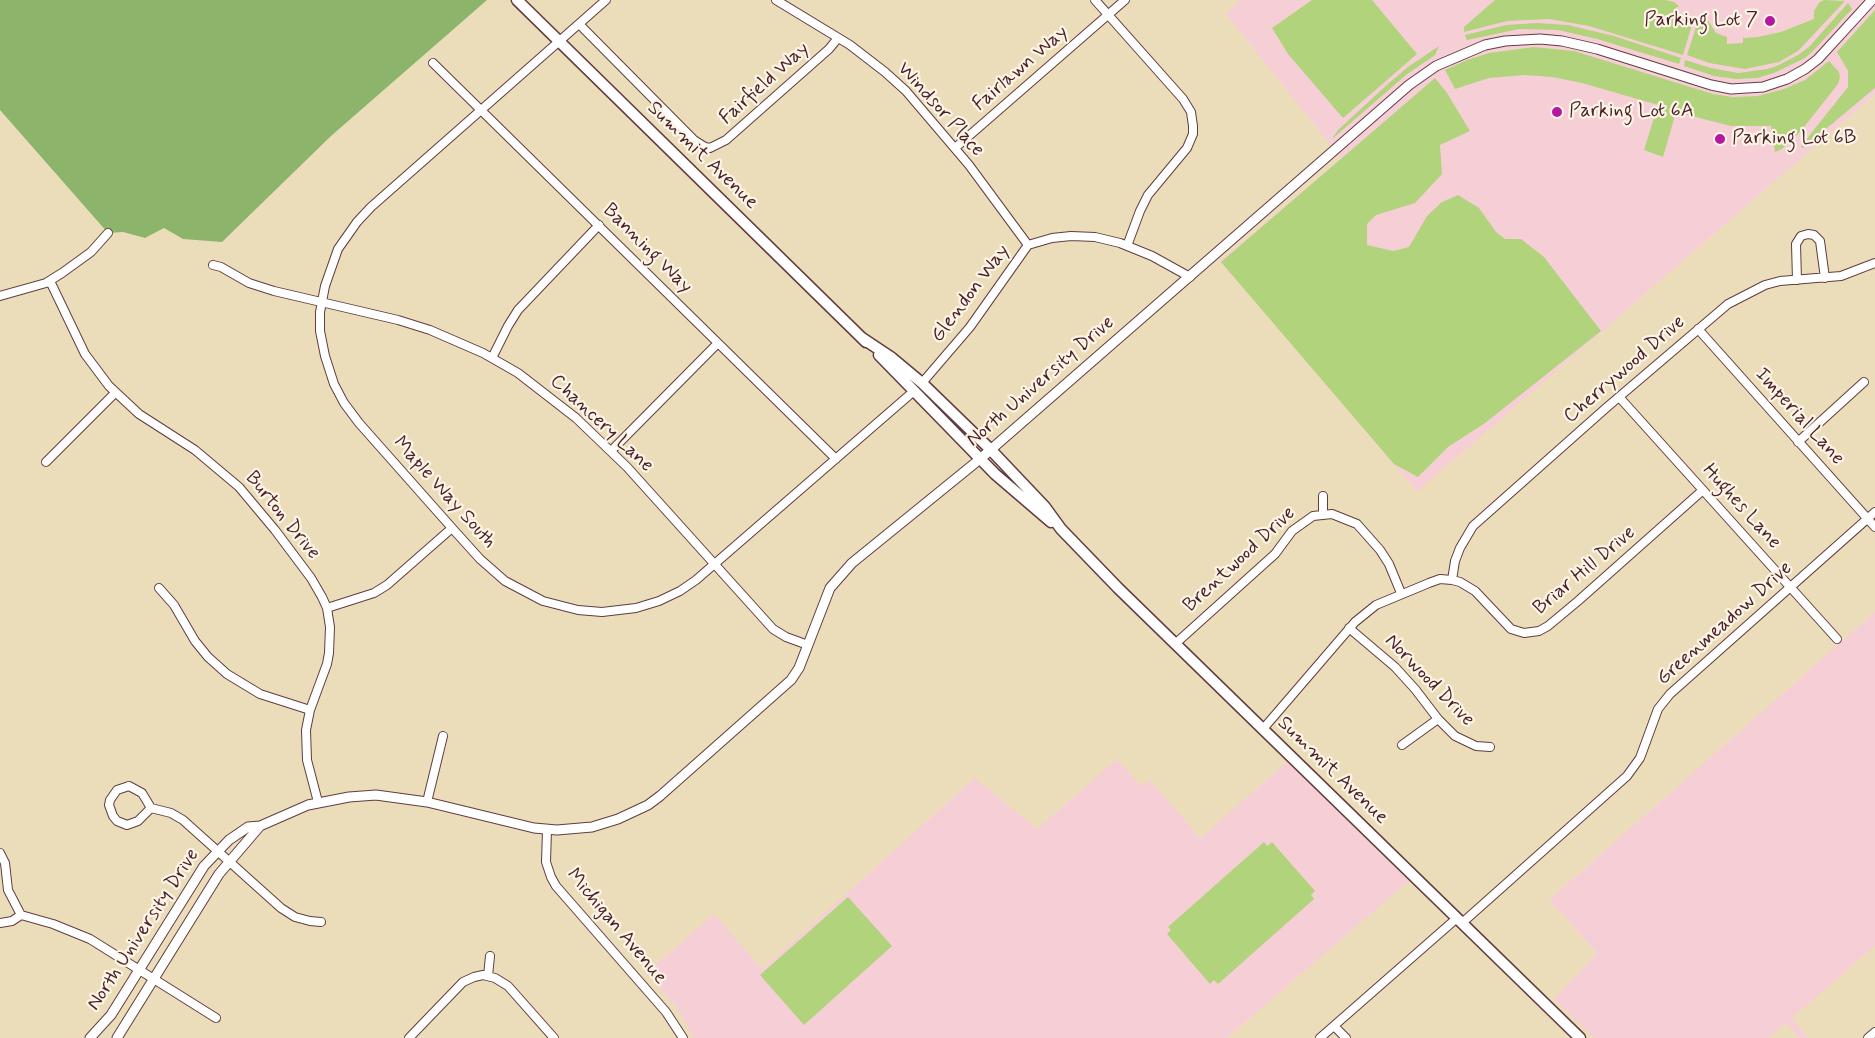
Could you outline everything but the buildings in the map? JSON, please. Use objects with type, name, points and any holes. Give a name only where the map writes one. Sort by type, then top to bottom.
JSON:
[{"type":"main road","name":"Summit Avenue","points":[[517,0],[862,338],[991,450],[1045,507],[1061,529],[1175,644],[1580,1038]]},
{"type":"main road","name":"Summit Avenue","points":[[918,387],[980,459],[1038,513],[1061,529]]},
{"type":"street","name":"Maple Way South","points":[[606,0],[371,207],[357,222],[334,258],[321,302],[322,341],[330,375],[338,393],[367,432],[452,528],[496,573],[513,586],[543,601],[578,610],[602,612],[622,610],[659,601],[680,591],[715,564],[918,387]]},
{"type":"street","name":"Windsor Place","points":[[776,0],[870,60],[906,91],[955,148],[1028,245]]},
{"type":"street","points":[[1095,0],[1183,99],[1191,112],[1194,129],[1187,148],[1148,195],[1127,246]]},
{"type":"street","name":"Fairlawn Way","points":[[955,148],[1125,0]]},
{"type":"street","name":"North University Drive","points":[[90,1038],[111,1015],[193,881],[229,840],[248,827],[260,826],[318,802],[376,795],[427,801],[547,830],[602,825],[648,805],[785,687],[799,668],[827,595],[839,576],[872,545],[991,450],[1409,85],[1436,66],[1462,53],[1505,41],[1540,39],[1562,41],[1597,49],[1711,85],[1731,89],[1752,88],[1781,81],[1818,59],[1872,0]]},
{"type":"street","name":"Fairfield Way","points":[[579,24],[694,140],[710,148],[726,140],[829,49],[838,38]]},
{"type":"street","name":"Banning Way","points":[[434,63],[836,459]]},
{"type":"street","points":[[492,358],[518,310],[599,225]]},
{"type":"street","points":[[0,296],[50,281],[82,260],[108,232]]},
{"type":"street","points":[[1797,280],[1796,244],[1801,236],[1808,234],[1814,235],[1820,241],[1825,278]]},
{"type":"street","name":"Glendon Way","points":[[918,387],[970,327],[1028,245],[1052,238],[1095,237],[1127,246],[1164,261],[1190,277]]},
{"type":"street","name":"Cherrywood Drive","points":[[1452,580],[1460,548],[1473,526],[1728,304],[1752,290],[1780,281],[1825,278],[1853,273],[1875,263]]},
{"type":"street","name":"Chancery Lane","points":[[217,266],[249,283],[430,330],[492,358],[534,384],[559,403],[611,451],[773,629],[786,637],[808,645]]},
{"type":"street","name":"Burton Drive","points":[[50,281],[86,354],[115,393],[139,414],[213,464],[239,487],[305,570],[327,608],[331,639],[329,653],[307,721],[307,760],[318,802]]},
{"type":"street","name":"Imperial Lane","points":[[1698,328],[1875,527]]},
{"type":"street","points":[[611,451],[718,343]]},
{"type":"street","points":[[1798,442],[1864,382]]},
{"type":"street","points":[[46,462],[115,393]]},
{"type":"street","name":"Hughes Lane","points":[[1620,398],[1837,639]]},
{"type":"street","name":"Briar Hill Drive","points":[[1452,580],[1475,591],[1511,629],[1524,633],[1539,631],[1578,601],[1703,490]]},
{"type":"street","points":[[1323,496],[1323,514]]},
{"type":"street","name":"Greenmeadow Drive","points":[[1320,1038],[1627,776],[1640,758],[1654,717],[1664,701],[1875,512]]},
{"type":"street","name":"Brentwood Drive","points":[[1175,644],[1275,554],[1299,525],[1313,516],[1332,514],[1350,520],[1363,530],[1389,564],[1401,593]]},
{"type":"street","points":[[327,608],[374,593],[387,585],[452,528]]},
{"type":"street","points":[[1263,729],[1349,628],[1369,609],[1401,593],[1440,579],[1452,580]]},
{"type":"street","points":[[159,588],[174,605],[195,641],[208,657],[227,674],[260,694],[310,710]]},
{"type":"street","name":"Norwood Drive","points":[[1349,628],[1400,671],[1438,719],[1455,736],[1476,746],[1490,747]]},
{"type":"street","points":[[1402,745],[1438,719]]},
{"type":"street","points":[[427,801],[442,736]]},
{"type":"street","points":[[151,808],[138,821],[127,825],[117,821],[109,805],[117,790],[129,786],[135,788],[142,793],[151,808],[171,813],[183,820],[281,908],[295,917],[321,922]]},
{"type":"street","name":"North University Drive","points":[[117,1038],[206,895],[229,862],[260,826]]},
{"type":"street","name":"Michigan Avenue","points":[[547,830],[546,862],[556,886],[666,1012],[683,1038]]},
{"type":"street","points":[[0,853],[5,863],[8,890],[21,915],[53,924],[90,939],[216,1018]]},
{"type":"street","points":[[0,922],[12,921],[21,915]]},
{"type":"street","points":[[488,976],[490,956]]},
{"type":"street","points":[[409,1038],[463,982],[474,976],[488,976],[508,986],[554,1038]]},
{"type":"street","points":[[1334,1026],[1346,1038]]},
{"type":"street","points":[[1868,1038],[1875,1032]]},
{"type":"shaded area","points":[[1241,0],[1875,0],[1875,94],[1417,492],[1220,261],[1341,158],[1226,14]]},
{"type":"shaded area","points":[[1875,612],[1875,946],[1792,1018],[1808,1038],[1800,1038],[1786,1023],[1768,1038],[1594,1038],[1554,999],[1597,953],[1549,900]]},
{"type":"shaded area","points":[[1117,759],[1142,787],[1150,780],[1200,838],[1287,762],[1409,881],[1227,1038],[694,1038],[678,1009],[646,973],[714,914],[762,969],[975,778],[1037,829]]},
{"type":"green space","points":[[0,0],[487,0],[331,136],[222,242],[183,239],[164,228],[145,238],[123,232],[108,233],[0,110]]},
{"type":"green space","points":[[1312,0],[1372,0],[1417,54],[1343,118],[1288,54],[1272,28]]},
{"type":"green space","points":[[1495,0],[1665,0],[1679,6],[1676,8],[1679,10],[1677,13],[1681,15],[1681,19],[1693,21],[1683,55],[1589,26],[1549,19],[1507,21],[1464,32],[1464,27]]},
{"type":"green space","points":[[1824,0],[1845,1],[1798,51],[1779,62],[1745,69],[1709,63],[1687,55],[1698,21],[1707,19],[1716,33],[1727,37],[1727,44],[1743,43],[1743,38],[1781,32],[1814,19],[1814,11]]},
{"type":"green space","points":[[1848,3],[1852,9],[1814,50],[1805,58],[1774,73],[1757,78],[1736,79],[1714,76],[1684,66],[1685,60],[1738,73],[1777,66],[1809,47]]},
{"type":"green space","points":[[1875,10],[1875,88],[1803,148],[1801,146],[1848,87],[1848,71],[1837,52]]},
{"type":"green space","points":[[1537,23],[1568,25],[1614,36],[1681,58],[1679,64],[1597,39],[1558,30],[1519,29],[1467,40],[1465,35],[1506,25]]},
{"type":"green space","points":[[1439,46],[1435,55],[1406,75],[1332,139],[1338,130],[1389,83]]},
{"type":"green space","points":[[1534,47],[1574,51],[1713,94],[1733,97],[1758,96],[1784,89],[1805,80],[1829,61],[1839,72],[1840,77],[1838,84],[1804,127],[1790,143],[1780,150],[1775,152],[1771,126],[1731,126],[1676,112],[1663,157],[1644,150],[1658,105],[1582,83],[1552,77],[1525,75],[1489,78],[1455,89],[1445,70],[1489,53]]},
{"type":"green space","points":[[1435,78],[1470,131],[1440,145],[1442,174],[1415,203],[1376,215],[1367,224],[1367,245],[1393,251],[1409,247],[1427,216],[1442,202],[1458,195],[1479,208],[1496,232],[1505,239],[1521,239],[1544,257],[1601,331],[1485,423],[1448,447],[1418,477],[1394,464],[1221,262]]},
{"type":"green space","points":[[1264,842],[1267,846],[1272,842],[1315,891],[1311,895],[1314,899],[1218,984],[1214,980],[1210,984],[1167,934],[1171,930],[1168,927]]},
{"type":"green space","points":[[848,897],[892,946],[804,1025],[760,975]]},
{"type":"place","name":"Parking Lot 7","points":[[1770,21]]},
{"type":"place","name":"Parking Lot 6A","points":[[1557,112]]},
{"type":"place","name":"Parking Lot 6B","points":[[1720,139]]}]
